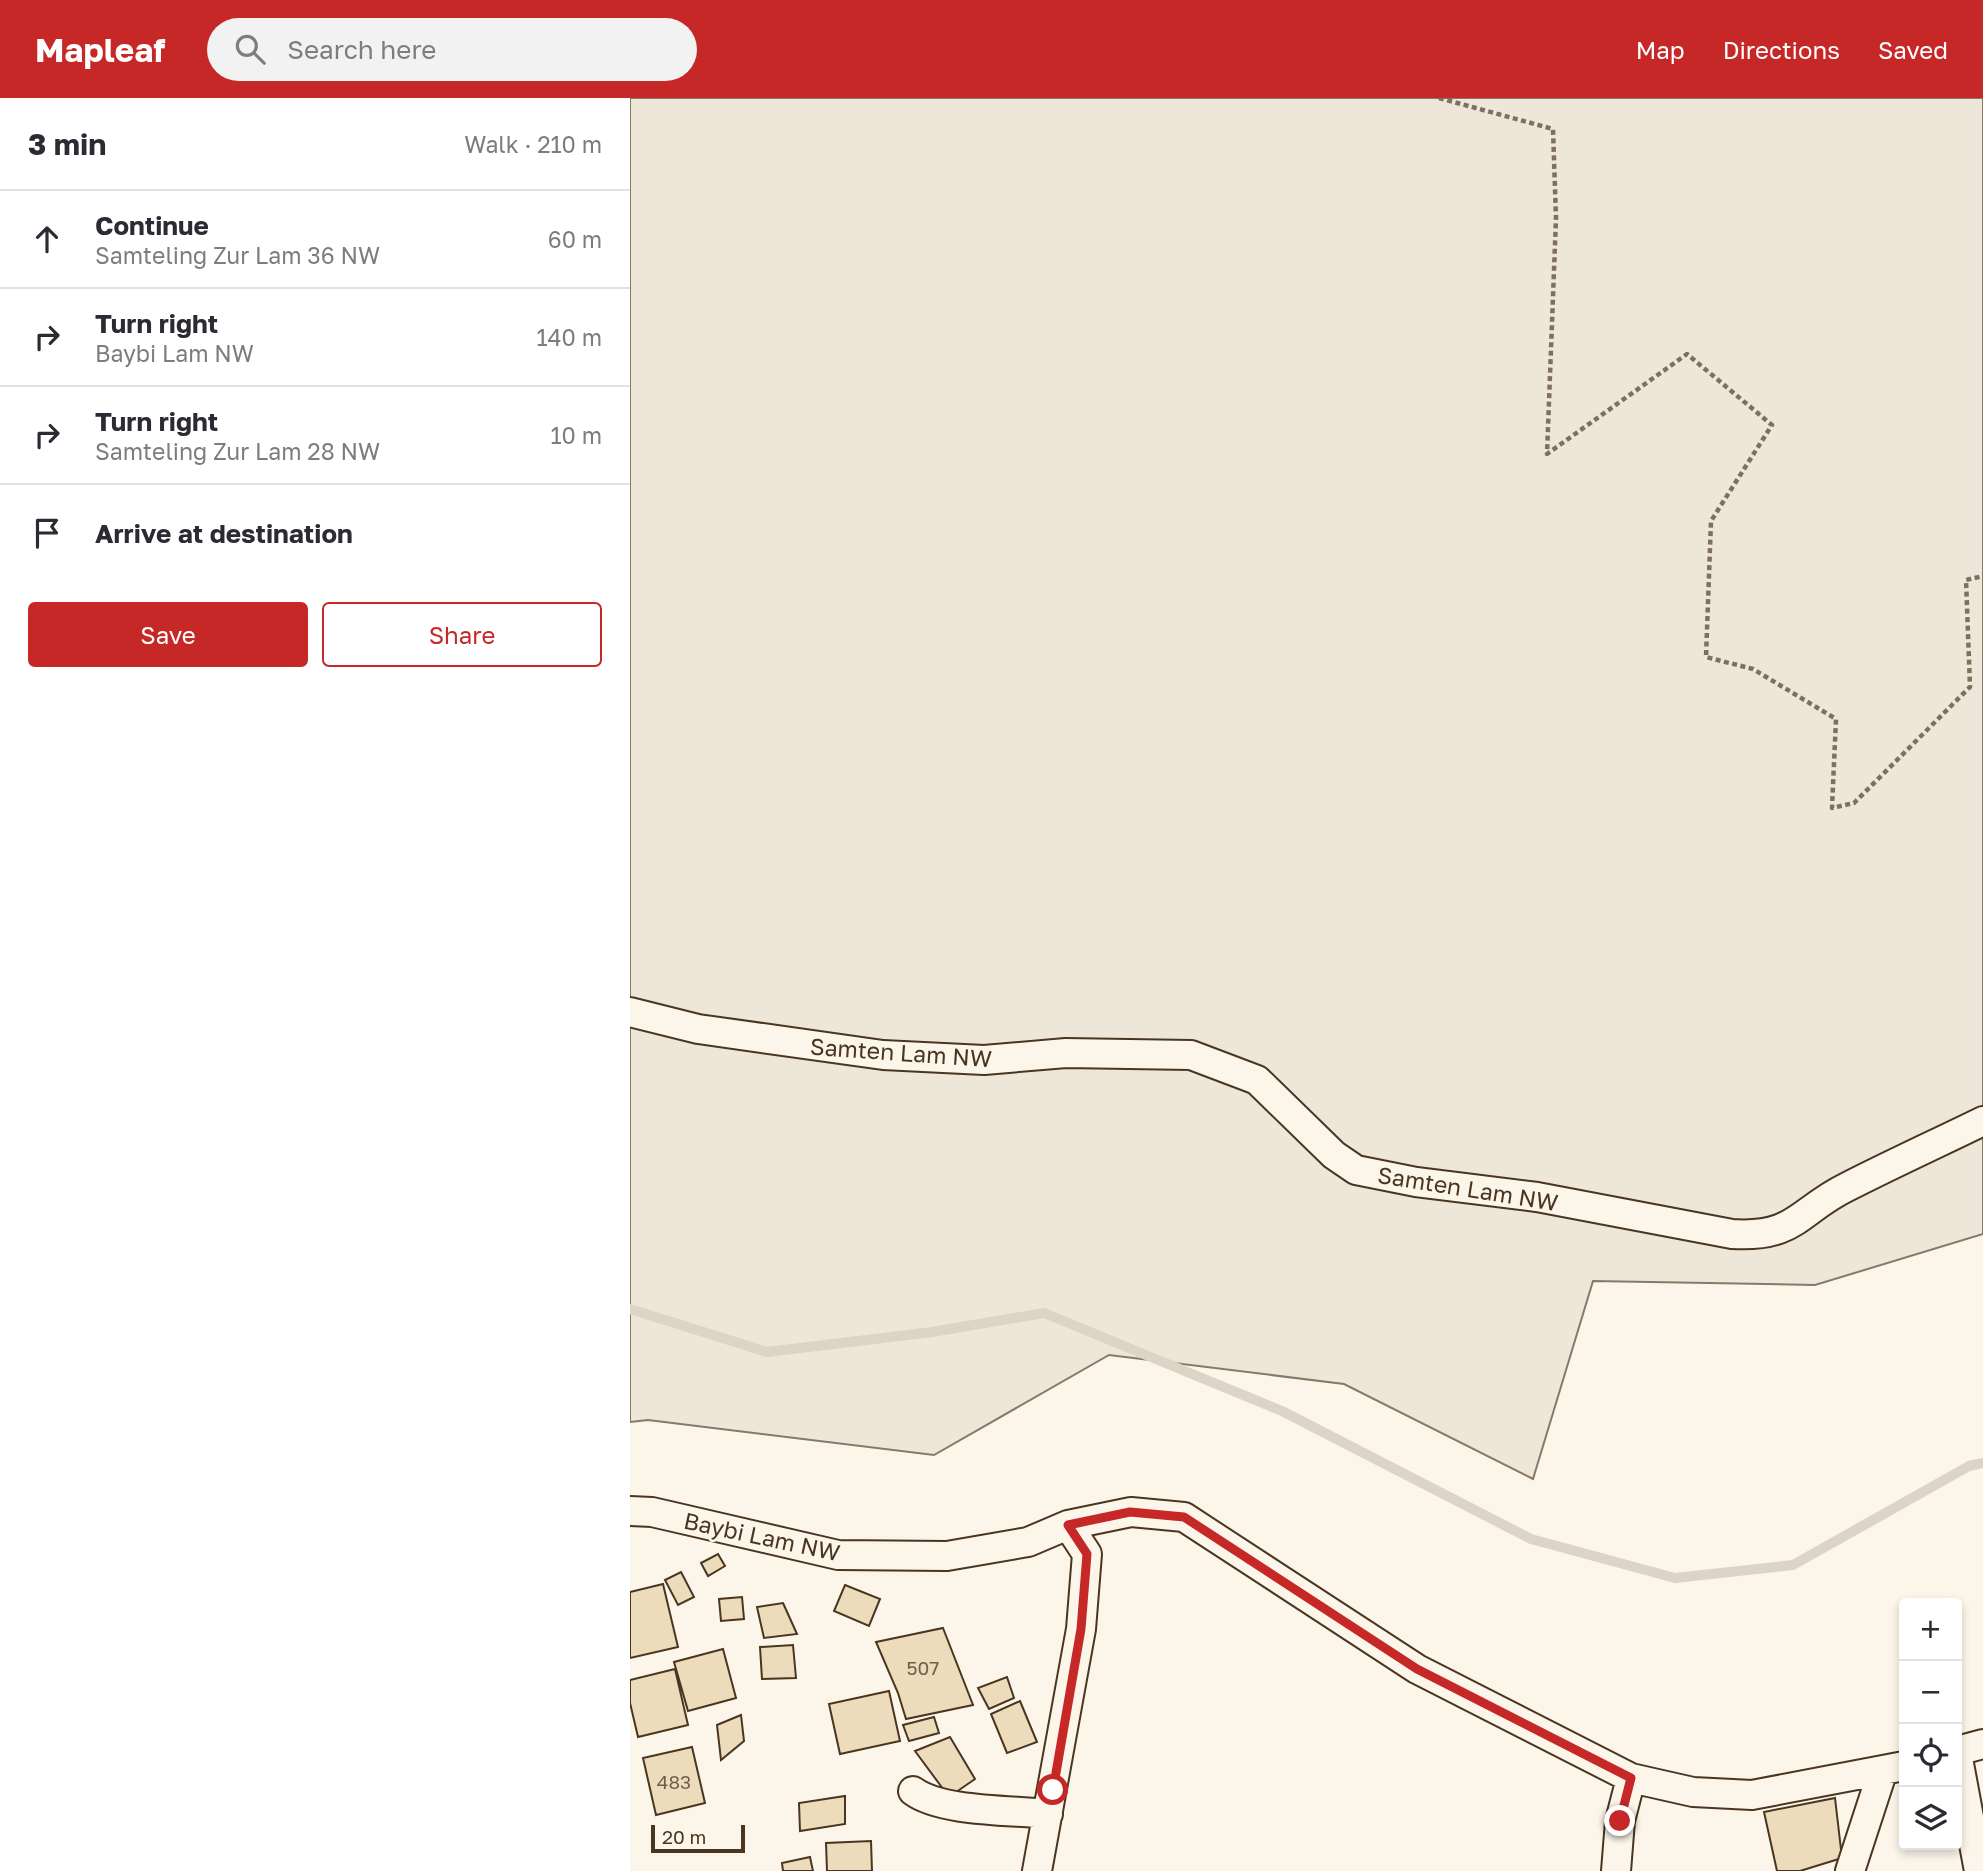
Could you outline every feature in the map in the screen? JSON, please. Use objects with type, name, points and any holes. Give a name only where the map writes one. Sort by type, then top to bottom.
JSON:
[{"type":"street","name":"Samten Lam NW","points":[[630,1012],[698,1029],[883,1055],[984,1060],[1066,1053],[1191,1055],[1257,1080],[1334,1155],[1356,1170],[1406,1180],[1537,1197],[1732,1234],[1762,1236],[1798,1221],[1845,1188],[1983,1121]]},
{"type":"street","name":"Baybi Lam NW","points":[[630,1511],[652,1512],[838,1555],[947,1556],[1028,1542],[1068,1525],[1130,1512],[1184,1517],[1417,1669],[1631,1778],[1693,1792],[1752,1795],[1893,1770]]},
{"type":"street","points":[[1037,1871],[1074,1679],[1086,1567],[1087,1554],[1068,1525]]},
{"type":"street","points":[[1962,1750],[1983,1744]]},
{"type":"street","points":[[1850,1871],[1893,1770]]},
{"type":"street","points":[[1616,1871],[1620,1821],[1631,1778]]},
{"type":"street","points":[[1962,1779],[1979,1871]]},
{"type":"street","points":[[913,1791],[924,1799],[946,1804],[1048,1814]]},
{"type":"path","points":[[1439,98],[1553,129],[1556,218],[1547,454],[1687,354],[1772,425],[1711,521],[1706,657],[1754,668],[1836,719],[1832,808],[1854,803],[1970,687],[1966,580],[1983,576]]},
{"type":"shaded area","points":[[630,98],[1983,98],[1983,1234],[1815,1285],[1593,1281],[1533,1479],[1344,1384],[1109,1355],[934,1455],[648,1420],[630,1422]]},
{"type":"building","points":[[718,1554],[725,1566],[708,1576],[701,1563]]},
{"type":"building","points":[[681,1572],[694,1597],[678,1605],[665,1580]]},
{"type":"building","points":[[663,1584],[678,1647],[630,1658],[630,1592]]},
{"type":"building","points":[[845,1585],[880,1599],[869,1626],[834,1611]]},
{"type":"building","points":[[742,1597],[744,1619],[721,1621],[719,1599]]},
{"type":"building","points":[[783,1603],[797,1634],[764,1638],[757,1607]]},
{"type":"building","points":[[943,1628],[973,1705],[906,1719],[876,1642]]},
{"type":"building","points":[[793,1645],[796,1678],[762,1679],[760,1647]]},
{"type":"building","points":[[723,1649],[736,1698],[688,1711],[674,1662]]},
{"type":"building","points":[[675,1669],[688,1725],[638,1737],[630,1703],[630,1680]]},
{"type":"building","points":[[1007,1677],[1014,1698],[989,1709],[978,1688]]},
{"type":"building","points":[[889,1691],[900,1741],[840,1754],[829,1704]]},
{"type":"building","points":[[1020,1701],[1037,1742],[1007,1753],[991,1714]]},
{"type":"building","points":[[741,1715],[744,1741],[721,1760],[717,1725]]},
{"type":"building","points":[[934,1717],[939,1733],[909,1741],[903,1725]]},
{"type":"building","points":[[950,1737],[975,1779],[949,1797],[915,1751]]},
{"type":"building","points":[[692,1747],[705,1803],[656,1815],[643,1758]]},
{"type":"building","points":[[845,1796],[845,1824],[800,1831],[799,1803]]},
{"type":"building","points":[[1835,1798],[1842,1858],[1800,1871],[1777,1871],[1764,1812]]},
{"type":"building","points":[[871,1841],[872,1871],[827,1871],[826,1843]]},
{"type":"building","points":[[810,1857],[813,1871],[783,1871],[782,1863]]},
{"type":"waterway","points":[[630,1309],[767,1352],[932,1332],[1044,1313],[1282,1411],[1531,1539],[1675,1578],[1793,1565],[1969,1466],[1983,1463]]},
{"type":"route","points":[[1053,1790],[1081,1629],[1087,1554],[1068,1525],[1130,1512],[1184,1517],[1417,1669],[1631,1778],[1620,1821]]}]
